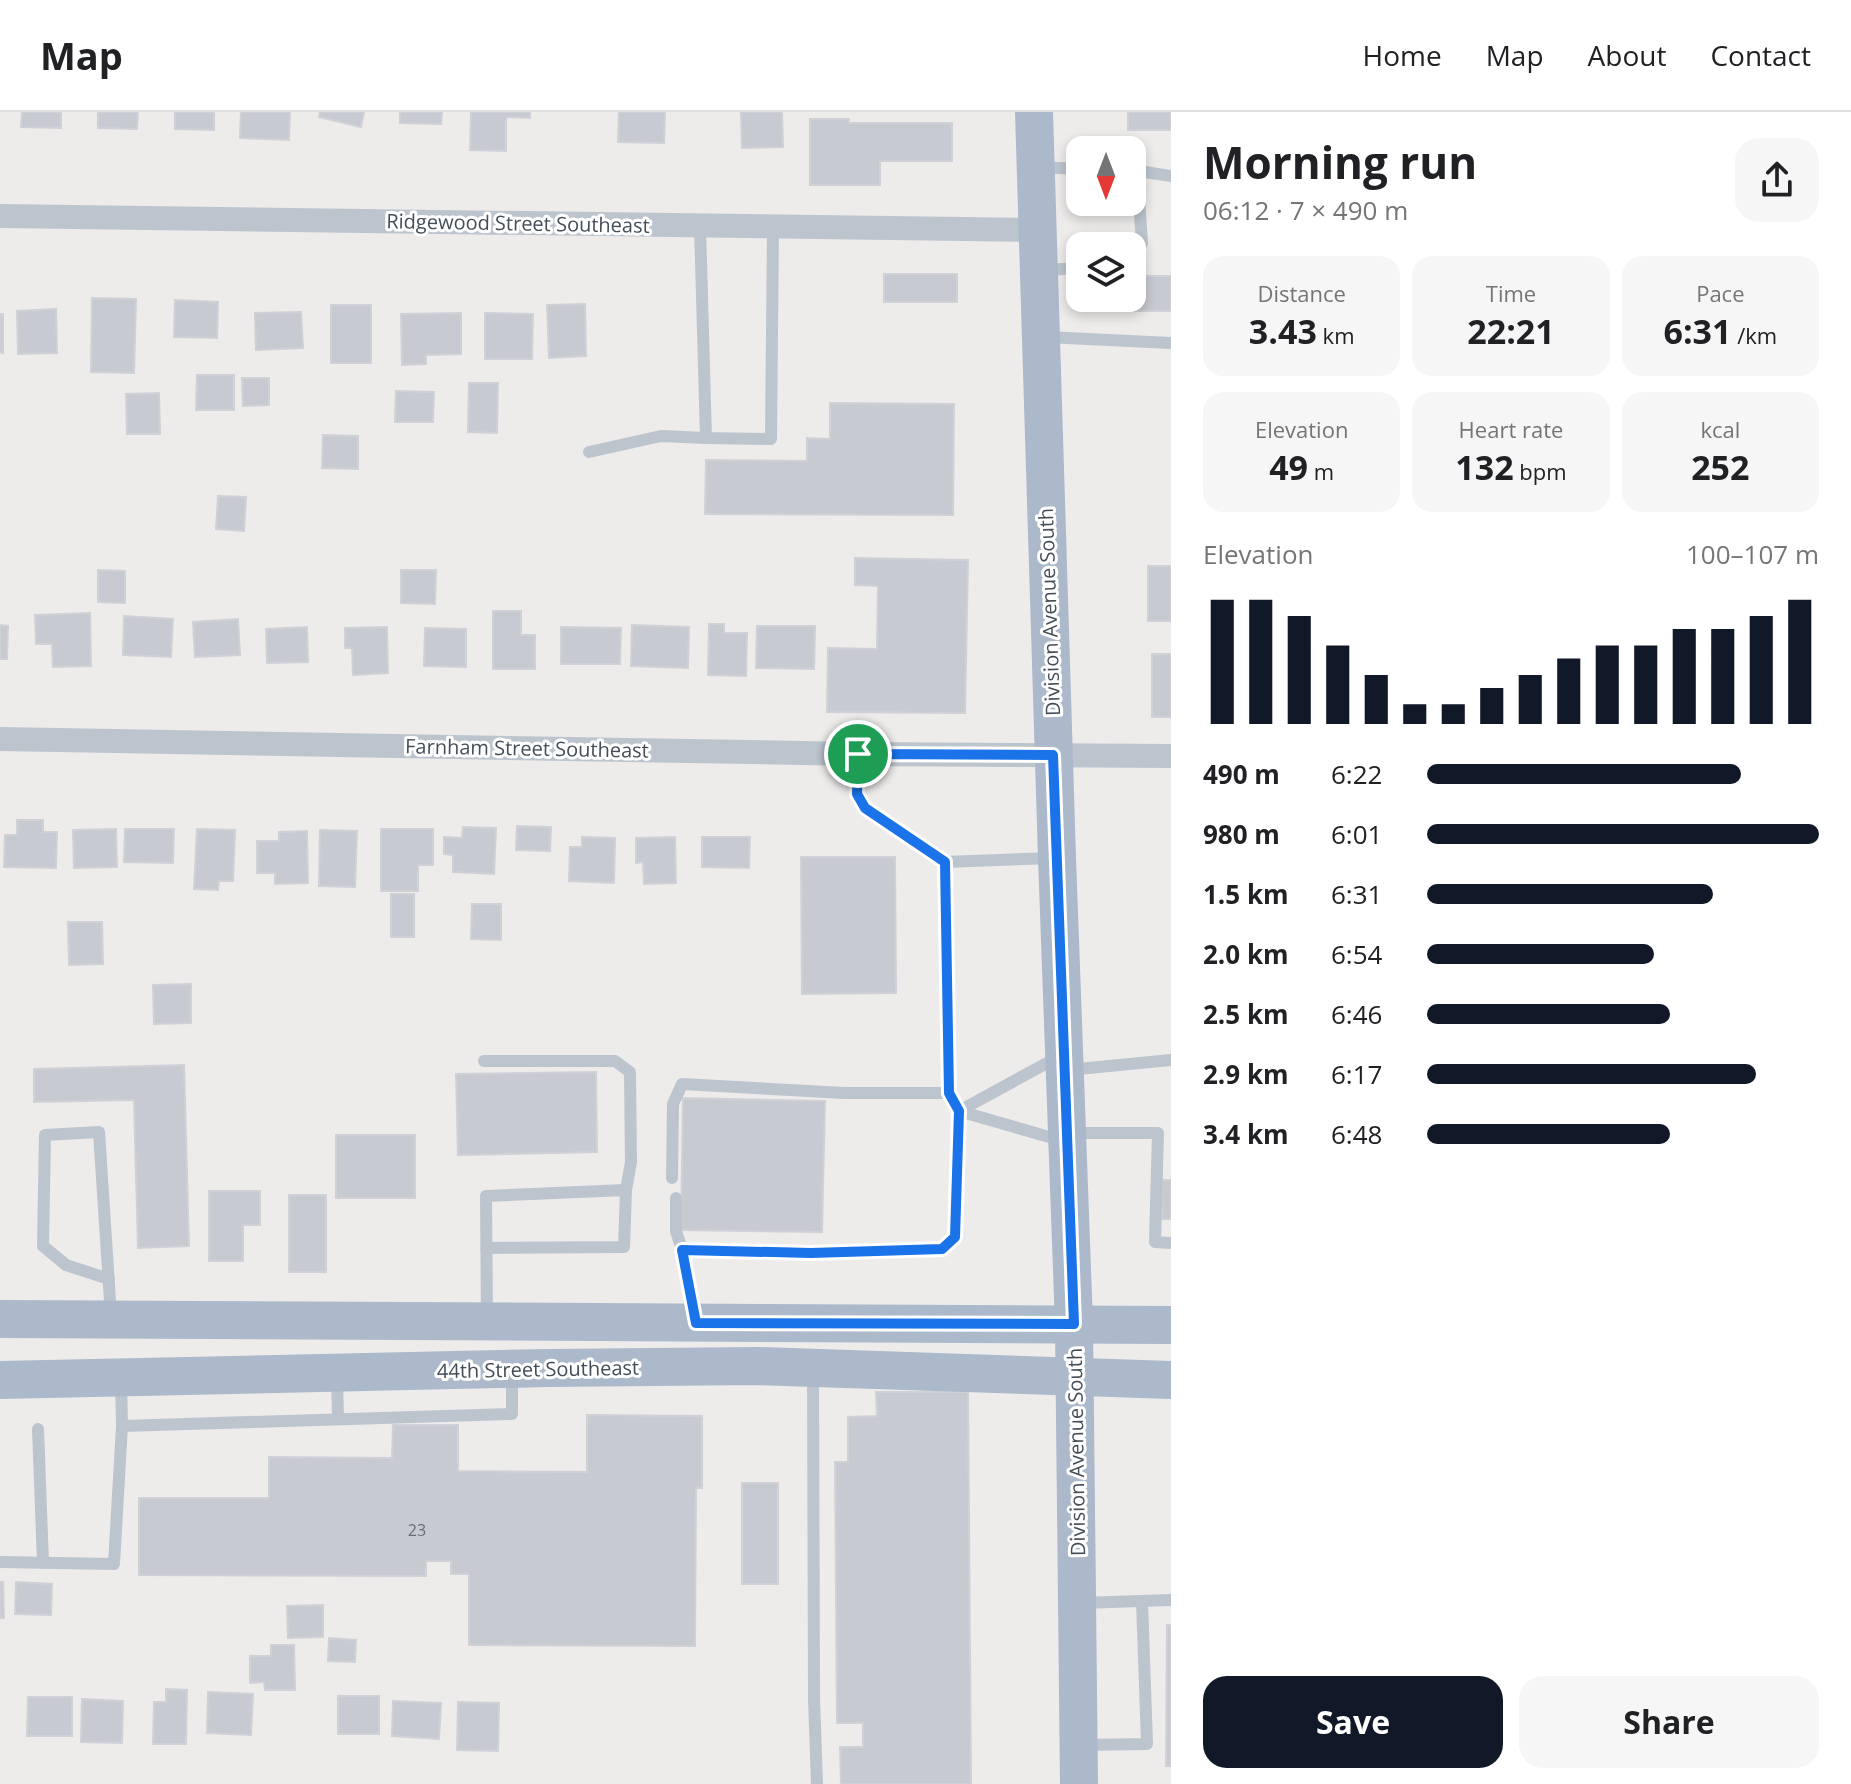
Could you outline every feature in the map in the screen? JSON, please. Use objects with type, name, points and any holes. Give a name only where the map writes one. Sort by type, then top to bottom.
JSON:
[{"type":"main road","name":"Division Avenue South","points":[[1034,112],[1074,1324],[1079,1784]]},
{"type":"main road","points":[[0,1319],[1171,1325]]},
{"type":"main road","name":"44th Street Southeast","points":[[0,1380],[758,1366],[1171,1380]]},
{"type":"street","name":"Ridgewood Street Southeast","points":[[0,216],[1036,230]]},
{"type":"street","name":"Farnham Street Southeast","points":[[0,739],[858,754],[1171,756]]},
{"type":"lane","points":[[1035,167],[1066,168]]},
{"type":"lane","points":[[1146,172],[1171,176]]},
{"type":"lane","points":[[700,226],[706,438]]},
{"type":"lane","points":[[589,452],[661,436],[771,439],[773,227]]},
{"type":"lane","points":[[1038,271],[1066,269]]},
{"type":"lane","points":[[1040,336],[1171,343]]},
{"type":"lane","points":[[858,754],[857,794],[865,808],[945,862],[1057,858]]},
{"type":"lane","points":[[682,1250],[811,1253],[942,1249],[955,1237],[959,1111],[949,1093],[945,862]]},
{"type":"lane","points":[[959,1111],[1064,1062],[1171,1060]]},
{"type":"lane","points":[[484,1061],[615,1061],[630,1072],[631,1162],[626,1190],[624,1247],[486,1248]]},
{"type":"lane","points":[[672,1178],[673,1104],[682,1084],[844,1093],[949,1093]]},
{"type":"lane","points":[[959,1111],[1067,1138],[1158,1133],[1171,1125]]},
{"type":"lane","points":[[109,1279],[66,1265],[43,1246],[45,1135],[99,1132],[112,1319]]},
{"type":"lane","points":[[1158,1133],[1155,1242],[1171,1243]]},
{"type":"lane","points":[[487,1322],[486,1196],[626,1190]]},
{"type":"lane","points":[[676,1198],[676,1231],[696,1323]]},
{"type":"lane","points":[[813,1368],[817,1784]]},
{"type":"lane","points":[[122,1426],[512,1414],[512,1369]]},
{"type":"lane","points":[[337,1373],[338,1419]]},
{"type":"lane","points":[[0,1562],[114,1564],[122,1426],[121,1378]]},
{"type":"lane","points":[[38,1429],[43,1563]]},
{"type":"lane","points":[[1078,1603],[1171,1600]]},
{"type":"lane","points":[[1079,1745],[1147,1744],[1142,1601]]},
{"type":"building","points":[[22,112],[61,112],[61,128],[21,127]]},
{"type":"building","points":[[98,112],[138,112],[137,129],[98,128]]},
{"type":"building","points":[[175,112],[214,112],[214,130],[175,129]]},
{"type":"building","points":[[241,112],[290,112],[289,140],[240,138]]},
{"type":"building","points":[[320,112],[364,112],[361,127],[319,117]]},
{"type":"building","points":[[400,112],[442,112],[441,124],[400,123]]},
{"type":"building","points":[[471,112],[530,112],[530,118],[506,117],[506,151],[470,150]]},
{"type":"building","points":[[619,112],[665,112],[664,143],[618,142]]},
{"type":"building","points":[[741,112],[782,112],[783,147],[742,148]]},
{"type":"building","points":[[1128,112],[1171,112],[1171,130],[1128,130]]},
{"type":"building","points":[[810,119],[849,119],[849,123],[952,123],[952,161],[880,161],[880,185],[810,185]]},
{"type":"building","points":[[884,274],[957,274],[957,302],[884,302]]},
{"type":"building","points":[[1146,276],[1171,276],[1171,311],[1146,311]]},
{"type":"building","points":[[92,298],[136,299],[134,373],[91,372]]},
{"type":"building","points":[[175,300],[218,302],[217,338],[174,337]]},
{"type":"building","points":[[585,304],[586,356],[549,358],[547,305]]},
{"type":"building","points":[[331,305],[371,305],[371,363],[331,363]]},
{"type":"building","points":[[56,309],[57,353],[18,354],[17,311]]},
{"type":"building","points":[[301,312],[303,348],[256,350],[255,313]]},
{"type":"building","points":[[461,313],[461,354],[426,355],[426,364],[402,365],[401,314]]},
{"type":"building","points":[[485,313],[533,314],[532,359],[485,359]]},
{"type":"building","points":[[0,314],[3,314],[3,353],[0,352]]},
{"type":"building","points":[[197,375],[234,375],[234,410],[196,410]]},
{"type":"building","points":[[242,378],[269,378],[269,405],[243,406]]},
{"type":"building","points":[[469,383],[498,383],[497,433],[468,432]]},
{"type":"building","points":[[396,391],[434,392],[433,422],[395,422]]},
{"type":"building","points":[[159,393],[160,434],[127,434],[126,394]]},
{"type":"building","points":[[830,403],[954,404],[953,515],[705,514],[706,460],[807,461],[807,438],[830,439]]},
{"type":"building","points":[[323,435],[358,436],[358,469],[322,468]]},
{"type":"building","points":[[218,496],[246,497],[244,531],[216,529]]},
{"type":"building","points":[[855,558],[968,560],[965,713],[827,712],[828,648],[877,649],[878,586],[855,585]]},
{"type":"building","points":[[1148,566],[1171,566],[1171,621],[1148,621]]},
{"type":"building","points":[[98,570],[125,571],[125,603],[98,602]]},
{"type":"building","points":[[401,570],[436,570],[435,604],[401,603]]},
{"type":"building","points":[[493,611],[521,611],[521,635],[535,635],[535,669],[493,669]]},
{"type":"building","points":[[90,613],[91,666],[53,667],[52,644],[36,644],[35,615]]},
{"type":"building","points":[[124,616],[173,619],[171,657],[123,655]]},
{"type":"building","points":[[238,619],[240,655],[195,657],[193,622]]},
{"type":"building","points":[[709,624],[724,624],[724,633],[747,633],[746,676],[708,675]]},
{"type":"building","points":[[0,625],[8,626],[7,659],[0,659]]},
{"type":"building","points":[[632,625],[689,627],[688,668],[631,666]]},
{"type":"building","points":[[757,626],[815,626],[814,669],[756,668]]},
{"type":"building","points":[[307,627],[308,662],[267,663],[266,629]]},
{"type":"building","points":[[387,627],[388,673],[353,675],[352,648],[345,648],[345,628]]},
{"type":"building","points":[[561,627],[621,628],[620,664],[561,664]]},
{"type":"building","points":[[425,628],[466,629],[466,667],[424,666]]},
{"type":"building","points":[[1152,654],[1171,654],[1171,717],[1152,717]]},
{"type":"building","points":[[17,820],[43,820],[43,832],[57,832],[56,868],[4,867],[5,835],[17,835]]},
{"type":"building","points":[[517,826],[551,827],[550,851],[516,850]]},
{"type":"building","points":[[463,827],[496,828],[494,874],[453,872],[453,855],[444,854],[444,837],[462,838]]},
{"type":"building","points":[[116,829],[117,867],[74,868],[73,830]]},
{"type":"building","points":[[125,829],[174,829],[173,863],[124,862]]},
{"type":"building","points":[[197,829],[235,830],[233,881],[219,881],[218,890],[194,889]]},
{"type":"building","points":[[381,829],[433,829],[433,865],[418,865],[418,891],[381,891]]},
{"type":"building","points":[[320,830],[357,831],[355,887],[319,886]]},
{"type":"building","points":[[307,831],[308,883],[275,884],[275,873],[257,873],[257,841],[279,841],[279,832]]},
{"type":"building","points":[[582,837],[615,838],[614,883],[569,881],[570,847],[582,847]]},
{"type":"building","points":[[675,837],[676,883],[644,884],[643,862],[636,863],[636,838]]},
{"type":"building","points":[[702,837],[750,837],[749,868],[702,867]]},
{"type":"building","points":[[801,857],[895,857],[896,993],[802,994]]},
{"type":"building","points":[[391,894],[414,894],[414,937],[391,937]]},
{"type":"building","points":[[472,904],[501,904],[501,940],[471,939]]},
{"type":"building","points":[[68,922],[102,922],[103,964],[69,965]]},
{"type":"building","points":[[191,984],[191,1023],[154,1024],[153,985]]},
{"type":"building","points":[[184,1065],[189,1246],[138,1248],[134,1100],[34,1102],[34,1069]]},
{"type":"building","points":[[596,1072],[597,1152],[458,1155],[456,1074]]},
{"type":"building","points":[[683,1098],[825,1101],[822,1232],[681,1230]]},
{"type":"building","points":[[336,1135],[415,1135],[415,1198],[336,1198]]},
{"type":"building","points":[[1162,1180],[1171,1180],[1171,1219],[1162,1219]]},
{"type":"building","points":[[209,1191],[260,1191],[260,1225],[243,1225],[243,1261],[209,1261]]},
{"type":"building","points":[[289,1195],[326,1195],[326,1272],[289,1272]]},
{"type":"building","points":[[876,1392],[968,1392],[971,1784],[841,1784],[840,1747],[863,1747],[863,1723],[837,1723],[835,1462],[848,1462],[848,1417],[877,1416]]},
{"type":"building","points":[[587,1415],[702,1416],[702,1488],[696,1488],[695,1646],[469,1645],[469,1574],[451,1574],[451,1561],[426,1561],[426,1576],[139,1575],[139,1498],[269,1498],[269,1457],[392,1458],[393,1425],[458,1425],[458,1471],[587,1472]]},
{"type":"building","points":[[742,1483],[778,1483],[778,1584],[742,1584]]},
{"type":"building","points":[[0,1582],[3,1582],[4,1618],[0,1618]]},
{"type":"building","points":[[16,1582],[52,1584],[51,1615],[15,1614]]},
{"type":"building","points":[[323,1605],[323,1637],[288,1638],[287,1606]]},
{"type":"building","points":[[1167,1625],[1171,1625],[1171,1766],[1166,1766]]},
{"type":"building","points":[[329,1638],[356,1640],[355,1662],[328,1661]]},
{"type":"building","points":[[271,1645],[294,1645],[295,1690],[265,1690],[264,1682],[250,1683],[250,1656],[271,1656]]},
{"type":"building","points":[[166,1689],[187,1690],[186,1744],[153,1744],[154,1702],[166,1702]]},
{"type":"building","points":[[208,1692],[253,1694],[251,1735],[207,1733]]},
{"type":"building","points":[[338,1696],[379,1696],[379,1734],[338,1734]]},
{"type":"building","points":[[28,1697],[72,1697],[72,1736],[27,1736]]},
{"type":"building","points":[[82,1699],[123,1701],[122,1743],[81,1742]]},
{"type":"building","points":[[393,1701],[441,1703],[439,1739],[392,1736]]},
{"type":"building","points":[[458,1702],[499,1703],[498,1751],[457,1750]]},
{"type":"route","points":[[858,754],[1053,755],[1074,1324],[696,1323],[682,1250],[811,1253],[942,1249],[955,1237],[959,1111],[949,1093],[945,862],[865,808],[857,794],[858,754]]}]
